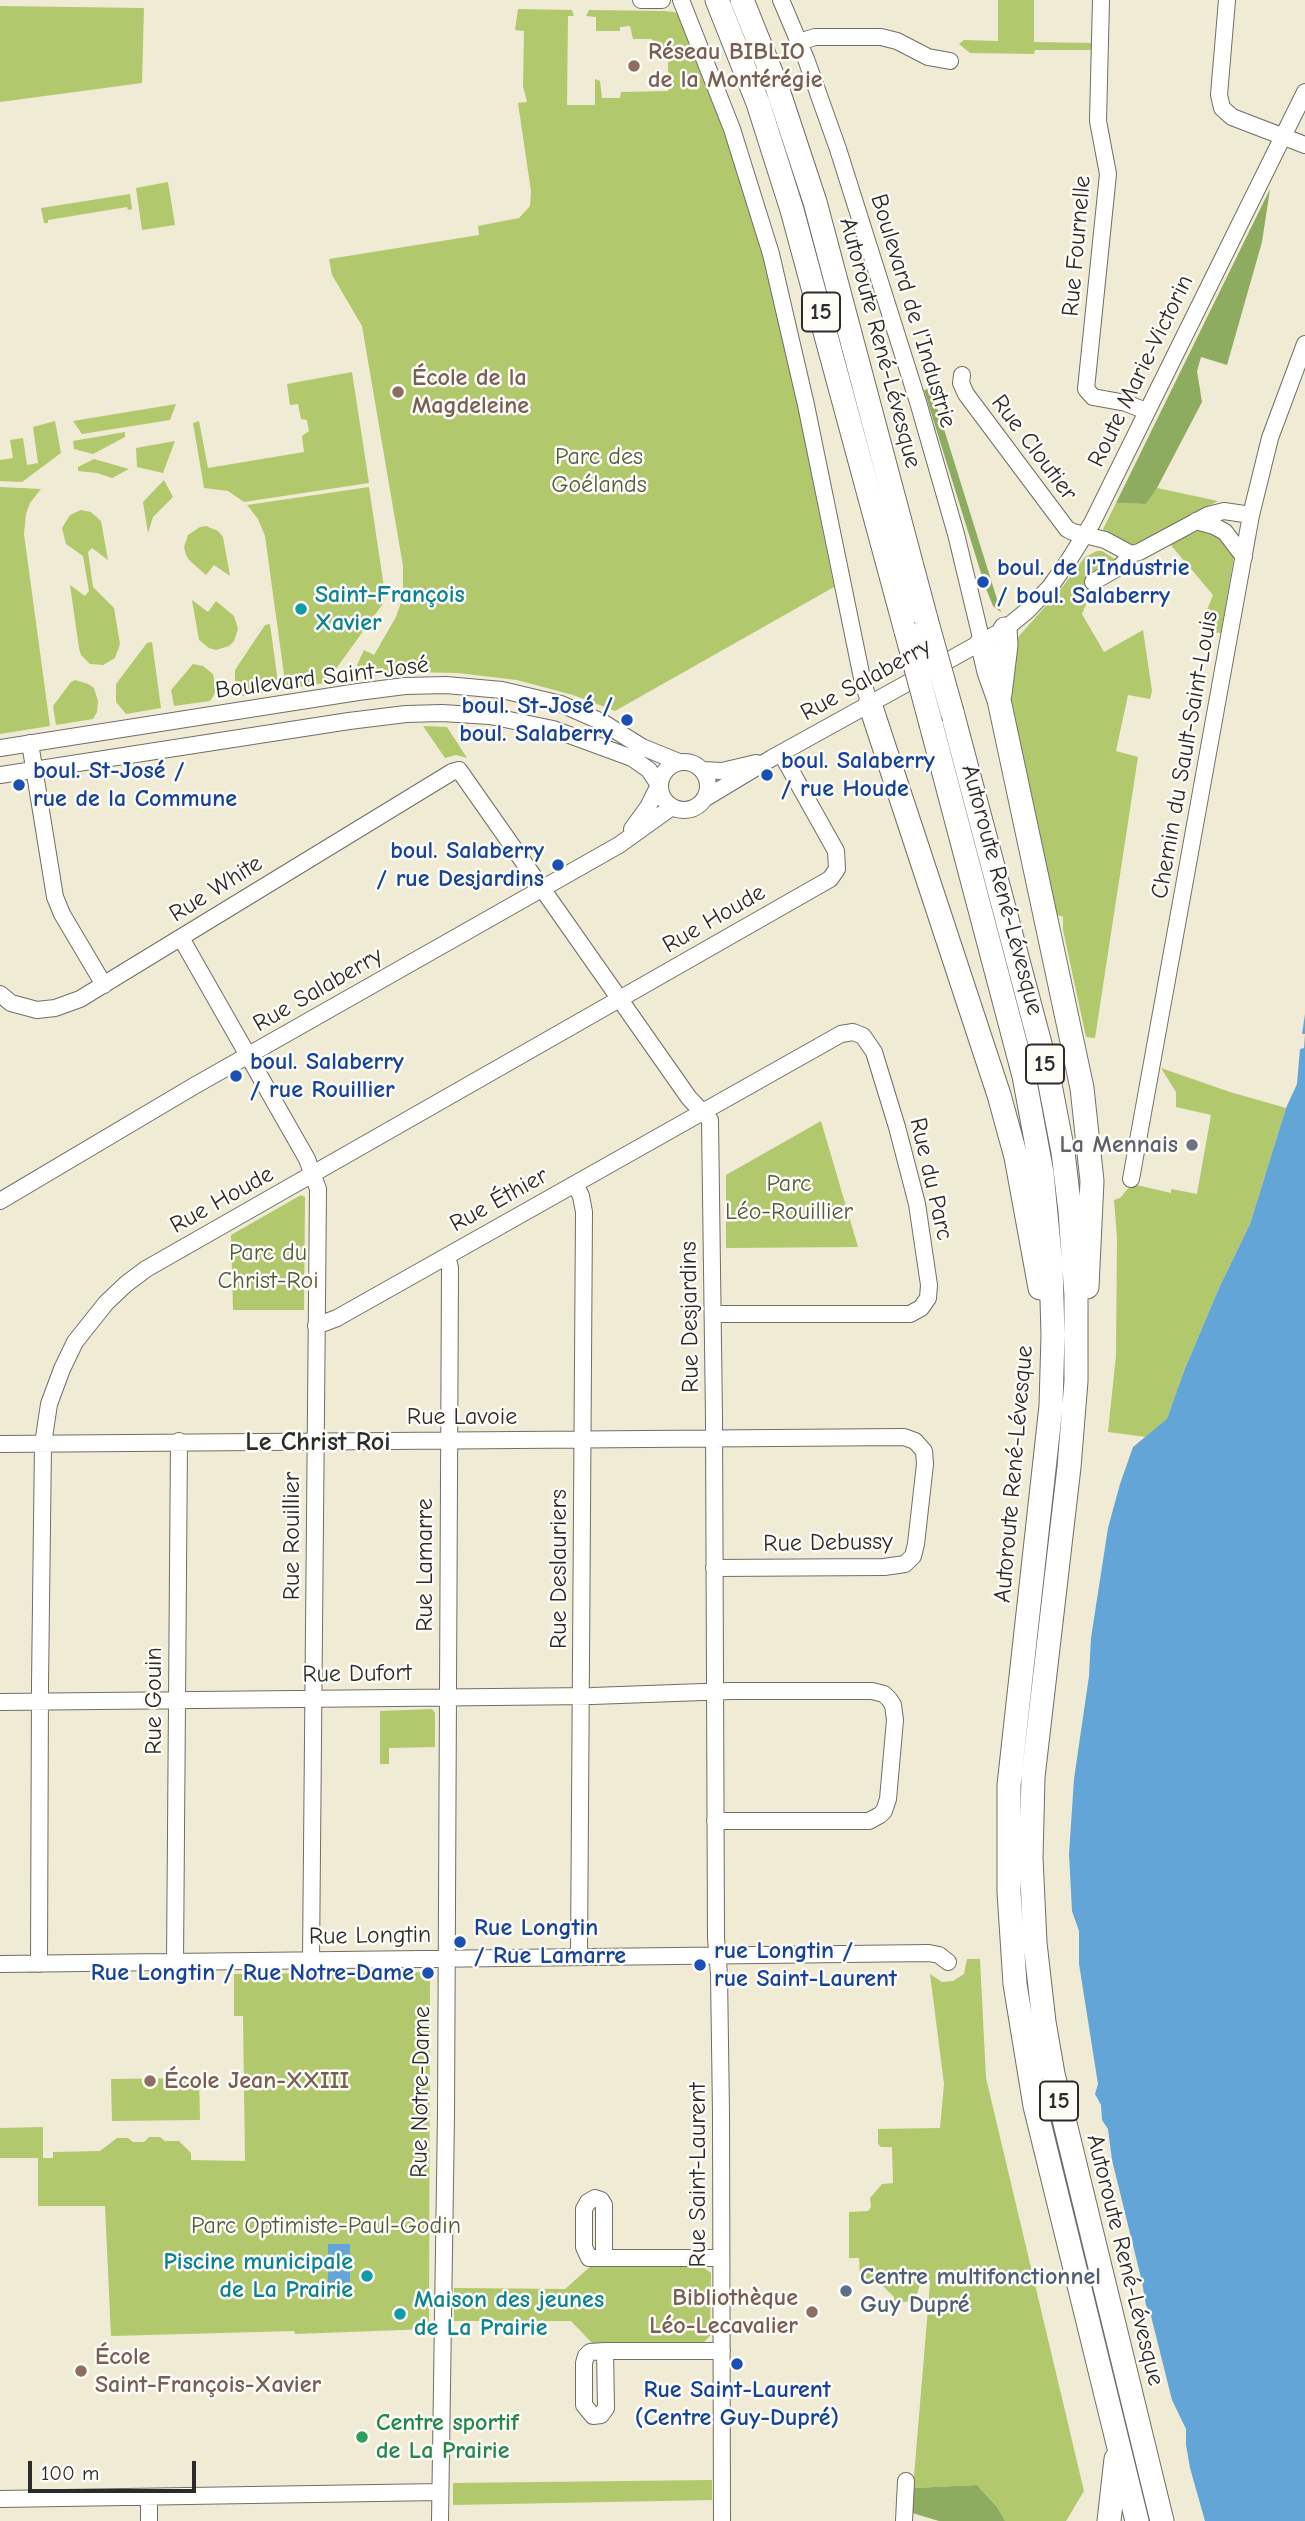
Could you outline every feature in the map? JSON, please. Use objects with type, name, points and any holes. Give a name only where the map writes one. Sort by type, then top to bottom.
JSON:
[{"type":"highway","name":"Autoroute René-Lévesque","points":[[717,0],[758,103],[792,209],[1018,1049],[1034,1123],[1049,1240],[1053,1357],[1045,1472],[1011,1763],[1008,1858],[1011,1940],[1021,2027],[1033,2096],[1137,2521]]},
{"type":"highway","name":"Autoroute René-Lévesque","points":[[742,0],[781,98],[815,202],[1037,1031],[1061,1142],[1072,1226],[1076,1358],[1073,1426],[1034,1766],[1031,1858],[1035,1943],[1042,2013],[1053,2074],[1162,2521]]},
{"type":"highway","points":[[999,700],[1006,645],[1005,629]]},
{"type":"highway","points":[[982,642],[999,700],[1076,1061],[1088,1138],[1092,1181],[1091,1241],[1073,1426]]},
{"type":"highway","points":[[870,705],[968,997],[1007,1124],[1020,1177],[1053,1357]]},
{"type":"highway","points":[[1109,2521],[1118,2441]]},
{"type":"street","points":[[641,0],[662,0]]},
{"type":"street","points":[[681,0],[732,129],[771,254],[870,705]]},
{"type":"street","name":"Boulevard de l'Industrie","points":[[781,0],[838,150],[920,406],[959,546],[982,642]]},
{"type":"street","name":"Rue Fournelle","points":[[1101,0],[1098,126],[1108,174],[1086,388],[1093,397],[1126,403],[1146,411]]},
{"type":"street","points":[[1227,0],[1220,104],[1232,117],[1305,145]]},
{"type":"street","points":[[799,42],[815,37],[881,37],[897,41],[921,55],[950,61]]},
{"type":"street","name":"Route Marie-Victorin","points":[[982,642],[1005,629],[1028,610],[1049,587],[1085,535],[1305,92]]},
{"type":"street","name":"Chemin du Sault-Saint-Louis","points":[[1132,1179],[1251,515],[1270,438],[1305,344]]},
{"type":"street","name":"Rue Cloutier","points":[[962,375],[961,383],[966,394],[1067,529],[1085,535]]},
{"type":"street","points":[[1093,582],[1121,566],[1131,554],[1196,521],[1219,512],[1251,515]]},
{"type":"street","points":[[1196,521],[1225,532],[1244,557]]},
{"type":"street","points":[[1085,535],[1105,540],[1131,554]]},
{"type":"street","name":"Rue Salaberry","points":[[704,799],[982,642]]},
{"type":"street","name":"Boulevard Saint-José","points":[[0,748],[358,692],[405,686],[446,685],[516,693],[561,704],[602,722],[642,747],[679,762]]},
{"type":"street","name":"Boulevard Saint-José","points":[[0,775],[381,717],[442,713],[490,716],[553,729],[632,758],[649,770],[660,785]]},
{"type":"street","points":[[30,743],[58,905],[104,985]]},
{"type":"street","name":"Rue Salaberry","points":[[702,769],[729,770],[776,756]]},
{"type":"street","name":"Rue Houde","points":[[39,1964],[43,1444],[49,1404],[75,1342],[111,1298],[154,1264],[825,883],[834,875],[838,862],[836,850],[776,756]]},
{"type":"street","points":[[679,762],[690,762],[702,769],[708,782],[704,799],[689,809],[672,807],[663,797],[660,785],[666,769],[679,762]]},
{"type":"street","name":"Rue Desjardins","points":[[450,773],[456,770],[461,772],[694,1104],[708,1117],[711,1126],[716,1955]]},
{"type":"street","name":"Rue White","points":[[0,994],[20,1006],[46,1009],[71,1003],[450,773]]},
{"type":"street","name":"Rue Salaberry","points":[[619,845],[643,816],[660,785]]},
{"type":"street","name":"Rue Salaberry","points":[[0,1201],[248,1055],[619,845],[672,807]]},
{"type":"street","name":"Rue Rouillier","points":[[181,938],[313,1174],[318,1194],[311,1960]]},
{"type":"street","name":"Rue du Parc","points":[[702,1111],[841,1034],[853,1032],[863,1036],[874,1052],[898,1127],[920,1216],[929,1285],[925,1304],[910,1314],[713,1314]]},
{"type":"street","name":"Rue Éthier","points":[[316,1326],[330,1322],[702,1111]]},
{"type":"street","name":"Rue Salaberry","points":[[0,1210],[42,1178]]},
{"type":"street","name":"Rue Deslauriers","points":[[575,1184],[584,1212],[579,1956]]},
{"type":"street","name":"Rue Lamarre","points":[[445,1958],[450,1268],[447,1256]]},
{"type":"street","name":"Rue Debussy","points":[[714,1438],[908,1437],[921,1447],[925,1459],[916,1546],[913,1556],[905,1564],[884,1567],[714,1568]]},
{"type":"street","name":"Rue Lavoie","points":[[0,1444],[714,1438]]},
{"type":"street","name":"Rue Gouin","points":[[175,1962],[179,1441]]},
{"type":"street","name":"Rue Dufort","points":[[0,1702],[872,1691],[884,1694],[889,1699],[893,1705],[895,1720],[887,1805],[874,1819],[715,1821]]},
{"type":"street","name":"Rue Longtin","points":[[0,1965],[929,1952],[948,1962]]},
{"type":"street","name":"Rue Saint-Laurent","points":[[716,1955],[719,1973],[722,2521]]},
{"type":"street","name":"Rue Notre-Dame","points":[[440,2521],[446,2114],[445,1958]]},
{"type":"street","points":[[604,2258],[722,2258]]},
{"type":"street","points":[[605,2351],[722,2351]]},
{"type":"street","points":[[904,2521],[906,2481]]},
{"type":"street","points":[[0,2499],[440,2492]]},
{"type":"street","points":[[149,2497],[149,2521]]},
{"type":"green space","points":[[998,0],[1034,0],[1034,42],[1092,43],[1092,50],[1035,50],[1034,54],[970,53],[959,44],[964,40],[998,41]]},
{"type":"green space","points":[[0,6],[144,8],[142,83],[0,102]]},
{"type":"green space","name":"Parc des Goélands","points":[[518,9],[572,10],[574,16],[568,16],[567,105],[595,105],[595,79],[600,81],[602,98],[620,98],[621,92],[668,91],[668,57],[658,57],[657,53],[652,51],[652,39],[633,39],[630,26],[620,27],[620,31],[596,31],[596,17],[586,16],[589,10],[664,11],[680,15],[719,109],[757,228],[781,322],[834,587],[615,711],[573,695],[517,680],[458,673],[408,672],[363,677],[357,665],[364,650],[374,655],[396,617],[403,596],[403,566],[362,326],[332,275],[329,259],[479,235],[478,226],[519,218],[530,206],[531,191],[518,103],[527,102],[523,86],[524,31],[515,30]]},
{"type":"green space","points":[[168,182],[175,225],[142,230],[136,188]]},
{"type":"green space","points":[[1270,189],[1262,242],[1227,365],[1201,357],[1197,371],[1202,402],[1157,488],[1146,504],[1116,503]]},
{"type":"green space","points":[[130,194],[132,209],[128,210],[127,207],[48,220],[48,223],[44,223],[41,208]]},
{"type":"green space","points":[[352,372],[369,483],[244,502],[228,491],[204,488],[193,423],[199,421],[208,468],[304,452],[302,436],[309,431],[307,420],[301,419],[298,404],[290,405],[287,384]]},
{"type":"green space","points":[[929,389],[939,413],[1001,612],[993,606],[985,586],[924,390]]},
{"type":"green space","points":[[176,404],[170,420],[82,434],[73,421]]},
{"type":"green space","points":[[55,421],[61,453],[22,482],[0,481],[0,460],[13,458],[10,440],[23,438],[27,465],[38,463],[33,427]]},
{"type":"green space","points":[[125,432],[125,437],[93,454],[74,449],[73,441]]},
{"type":"green space","points":[[175,441],[163,473],[137,467],[136,448]]},
{"type":"green space","points":[[94,459],[129,469],[112,478],[78,471],[78,467]]},
{"type":"green space","points":[[164,480],[173,497],[153,517],[148,533],[143,502]]},
{"type":"green space","points":[[0,487],[41,489],[30,503],[24,534],[50,726],[0,734]]},
{"type":"green space","points":[[369,487],[385,594],[382,605],[325,683],[286,689],[265,536],[258,519],[247,505]]},
{"type":"green space","points":[[1157,488],[1218,501],[1135,544],[1129,545],[1106,533],[1103,529],[1116,503],[1146,504]]},
{"type":"green space","points":[[81,510],[91,512],[101,521],[108,560],[92,548],[88,552],[93,587],[114,608],[120,644],[115,658],[103,665],[90,664],[81,655],[70,585],[85,596],[89,591],[83,556],[66,544],[62,528],[70,515]]},
{"type":"green space","points":[[206,526],[218,531],[223,537],[230,576],[214,565],[206,575],[186,555],[184,547],[188,535]]},
{"type":"green space","points":[[1200,530],[1218,534],[1234,557],[1221,633],[1203,631],[1203,620],[1213,595],[1170,544]]},
{"type":"green space","points":[[1102,551],[1118,561],[1093,587],[1082,614],[1104,652],[1143,630],[1152,691],[1150,699],[1128,695],[1116,751],[1138,757],[1095,1038],[1086,1037],[1063,930],[1063,917],[1058,915],[1056,924],[1009,711],[1019,636],[1085,557]]},
{"type":"green space","points":[[192,600],[208,612],[216,601],[234,616],[238,629],[229,646],[216,650],[199,640]]},
{"type":"green space","points":[[270,624],[279,690],[242,696],[235,687],[235,670],[265,625]]},
{"type":"green space","points":[[152,642],[161,708],[126,714],[116,702],[116,684],[147,643]]},
{"type":"green space","points":[[193,664],[203,666],[213,674],[216,689],[214,695],[210,701],[174,706],[171,690]]},
{"type":"green space","points":[[75,680],[94,688],[98,701],[97,712],[93,719],[56,725],[53,706]]},
{"type":"green space","points":[[423,726],[447,727],[467,758],[456,755],[445,758]]},
{"type":"green space","points":[[1161,1068],[1286,1108],[1250,1224],[1219,1288],[1184,1371],[1167,1420],[1146,1437],[1108,1432],[1116,1355],[1117,1238],[1114,1200],[1120,1198],[1132,1184],[1171,1193],[1171,1189],[1197,1194],[1211,1115],[1176,1107],[1176,1092]]},
{"type":"green space","name":"Parc Léo-Rouillier","points":[[821,1121],[858,1247],[726,1248],[726,1175]]},
{"type":"green space","name":"Parc du Christ-Roi","points":[[301,1195],[305,1197],[304,1310],[233,1310],[231,1235]]},
{"type":"green space","points":[[432,1709],[435,1713],[435,1747],[389,1748],[389,1764],[380,1764],[380,1711]]},
{"type":"green space","points":[[967,1959],[980,1959],[986,2078],[1084,2491],[1066,2521],[1005,2521],[997,2507],[977,2485],[913,2488],[930,2284],[928,2278],[922,2278],[915,2300],[894,2304],[894,2297],[876,2279],[860,2278],[859,2258],[849,2258],[849,2212],[868,2211],[871,2207],[870,2198],[882,2184],[893,2183],[892,2147],[881,2147],[878,2144],[878,2129],[940,2128],[944,2084],[930,1974],[942,1982],[953,1981],[964,1974]]},
{"type":"green space","name":"Parc Optimiste-Paul-Godin","points":[[430,1972],[429,2329],[111,2336],[105,2206],[38,2206],[38,2158],[0,2158],[0,2128],[43,2127],[43,2158],[53,2158],[53,2152],[100,2151],[117,2138],[144,2142],[149,2137],[160,2137],[165,2141],[179,2141],[191,2153],[191,2160],[245,2161],[243,2016],[234,2016],[234,1974]]},
{"type":"green space","points":[[199,2078],[200,2120],[112,2121],[111,2079]]},
{"type":"green space","points":[[591,2266],[702,2266],[711,2273],[710,2336],[703,2343],[592,2343],[571,2321],[454,2321],[454,2288],[565,2289]]},
{"type":"green space","points":[[712,2480],[712,2500],[453,2505],[453,2483]]},
{"type":"green space","points":[[977,2485],[997,2507],[1005,2521],[939,2521],[909,2512],[913,2488]]},
{"type":"water","points":[[1305,1034],[1305,2521],[1205,2521],[1190,2468],[1186,2429],[1172,2400],[1146,2305],[1112,2160],[1108,2129],[1102,2120],[1101,2105],[1095,2094],[1098,2084],[1079,1964],[1079,1931],[1072,1911],[1069,1854],[1074,1779],[1108,1528],[1120,1484],[1133,1447],[1167,1419],[1219,1288],[1250,1224],[1286,1108],[1297,1084],[1300,1049],[1304,1048]]},
{"type":"water","points":[[328,2244],[350,2244],[350,2287],[328,2287]]},
{"type":"place","name":"Réseau BIBLIO de la Montérégie","points":[[634,66]]},
{"type":"place","name":"École de la Magdeleine","points":[[398,392]]},
{"type":"place","name":"boul. de l'Industrie / boul. Salaberry","points":[[983,582]]},
{"type":"place","name":"Saint-François Xavier","points":[[301,609]]},
{"type":"place","name":"boul. St-José / boul. Salaberry","points":[[627,720]]},
{"type":"place","name":"boul. Salaberry / rue Houde","points":[[767,775]]},
{"type":"place","name":"boul. St-José / rue de la Commune","points":[[19,785]]},
{"type":"place","name":"boul. Salaberry / rue Desjardins","points":[[558,865]]},
{"type":"place","name":"boul. Salaberry / rue Rouillier","points":[[236,1076]]},
{"type":"place","name":"La Mennais","points":[[1192,1145]]},
{"type":"place","name":"Rue Longtin / Rue Lamarre","points":[[460,1942]]},
{"type":"place","name":"rue Longtin / rue Saint-Laurent","points":[[700,1965]]},
{"type":"place","name":"Rue Longtin / Rue Notre-Dame","points":[[428,1973]]},
{"type":"place","name":"École Jean-XXIII","points":[[150,2081]]},
{"type":"place","name":"Piscine municipale de La Prairie","points":[[367,2276]]},
{"type":"place","name":"Centre multifonctionnel Guy Dupré","points":[[846,2291]]},
{"type":"place","name":"Bibliothèque Léo-Lecavalier","points":[[812,2312]]},
{"type":"place","name":"Maison des jeunes de La Prairie","points":[[400,2314]]},
{"type":"place","name":"Rue Saint-Laurent (Centre Guy-Dupré)","points":[[737,2364]]},
{"type":"place","name":"École Saint-François-Xavier","points":[[81,2371]]},
{"type":"place","name":"Centre sportif de La Prairie","points":[[362,2437]]},
{"type":"district","name":"Le Christ Roi","points":[[318,1443]]}]
